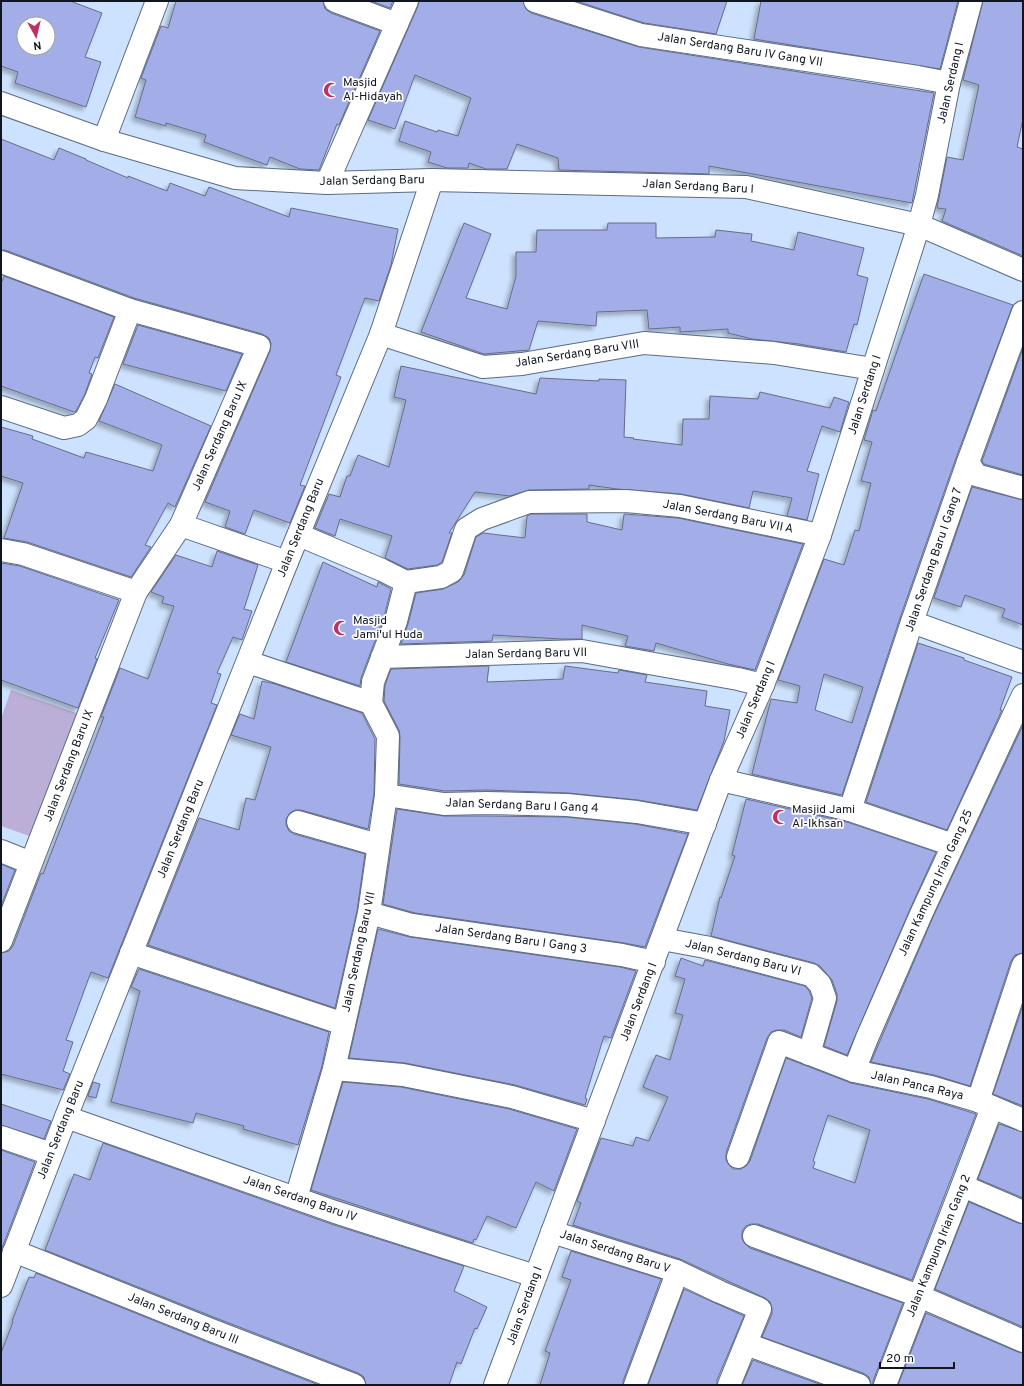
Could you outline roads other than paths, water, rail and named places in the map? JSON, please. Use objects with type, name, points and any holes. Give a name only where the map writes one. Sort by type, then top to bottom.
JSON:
[{"type":"street","points":[[104,140],[157,1]]},
{"type":"street","points":[[335,1],[397,24]]},
{"type":"street","points":[[327,183],[406,1]]},
{"type":"street","name":"Jalan Serdang Baru IV Gang VII","points":[[535,1],[641,35],[949,83]]},
{"type":"street","name":"Jalan Serdang I","points":[[495,1385],[705,824],[722,780],[763,685],[820,535],[919,226],[927,195],[949,83],[971,1]]},
{"type":"street","name":"Jalan Serdang Baru","points":[[1,103],[104,140],[235,178],[327,183],[432,180],[381,334],[131,953],[51,1154],[1,1286]]},
{"type":"street","name":"Jalan Serdang Baru I","points":[[432,180],[746,187],[919,226],[1023,270]]},
{"type":"street","points":[[1,262],[130,310],[96,399],[86,419],[78,425],[64,428],[1,407]]},
{"type":"street","name":"Jalan Serdang Baru IX","points":[[1,941],[136,592],[180,525],[259,346],[130,310]]},
{"type":"street","name":"Jalan Serdang Baru I Gang 7","points":[[850,810],[912,622],[968,462],[1023,312]]},
{"type":"street","name":"Jalan Serdang Baru VIII","points":[[381,334],[483,366],[522,364],[644,343],[774,353],[873,369]]},
{"type":"street","points":[[968,462],[976,475],[1023,488]]},
{"type":"street","name":"Jalan Serdang Baru VII A","points":[[406,582],[441,577],[452,571],[466,529],[482,519],[529,502],[626,501],[680,506],[820,535]]},
{"type":"street","points":[[180,525],[288,562]]},
{"type":"street","points":[[248,662],[371,703],[373,682],[396,621],[406,582],[382,570],[299,535]]},
{"type":"street","points":[[1,550],[23,554],[136,592]]},
{"type":"street","points":[[912,622],[1023,662]]},
{"type":"street","name":"Jalan Serdang Baru VII","points":[[382,657],[582,651],[738,678],[763,685]]},
{"type":"street","name":"Jalan Kampung Irian Gang 25","points":[[854,1071],[894,975],[1023,696]]},
{"type":"street","name":"Jalan Serdang Baru VII","points":[[296,1198],[334,1069],[369,913],[386,795],[388,736],[371,703]]},
{"type":"street","points":[[722,780],[850,810],[953,845]]},
{"type":"street","name":"Jalan Serdang Baru I Gang 4","points":[[386,795],[444,804],[486,803],[575,806],[637,812],[705,824]]},
{"type":"street","points":[[298,822],[378,845]]},
{"type":"street","points":[[1,851],[31,863]]},
{"type":"street","name":"Jalan Serdang Baru I Gang 3","points":[[369,913],[412,925],[622,955],[654,962]]},
{"type":"street","name":"Jalan Serdang Baru VI","points":[[662,938],[706,947],[811,975],[820,984],[824,998],[809,1054]]},
{"type":"street","points":[[131,953],[344,1024]]},
{"type":"street","name":"Jalan Kampung Irian Gang 2","points":[[885,1385],[963,1186],[1023,965]]},
{"type":"street","name":"Jalan Panca Raya","points":[[738,1158],[779,1042],[854,1071],[931,1087],[985,1104],[1023,1120]]},
{"type":"street","points":[[334,1069],[403,1076],[512,1097],[594,1121]]},
{"type":"street","name":"Jalan Serdang Baru IV","points":[[66,1117],[335,1212],[535,1276]]},
{"type":"street","points":[[1,1137],[51,1154]]},
{"type":"street","points":[[963,1186],[1023,1212]]},
{"type":"street","name":"Jalan Serdang Baru V","points":[[552,1232],[676,1271],[674,1281],[635,1385]]},
{"type":"street","points":[[754,1236],[919,1296],[1023,1341]]},
{"type":"street","name":"Jalan Serdang Baru III","points":[[14,1251],[211,1330],[354,1385]]},
{"type":"street","points":[[676,1271],[760,1309],[729,1385]]},
{"type":"street","points":[[746,1344],[859,1385]]},
{"type":"place","name":"Masjid Al-Hidayah","points":[[331,90]]},
{"type":"place","name":"Masjid Jami'ul Huda","points":[[341,628]]},
{"type":"place","name":"Masjid Jami Al-Ikhsan","points":[[780,817]]}]
